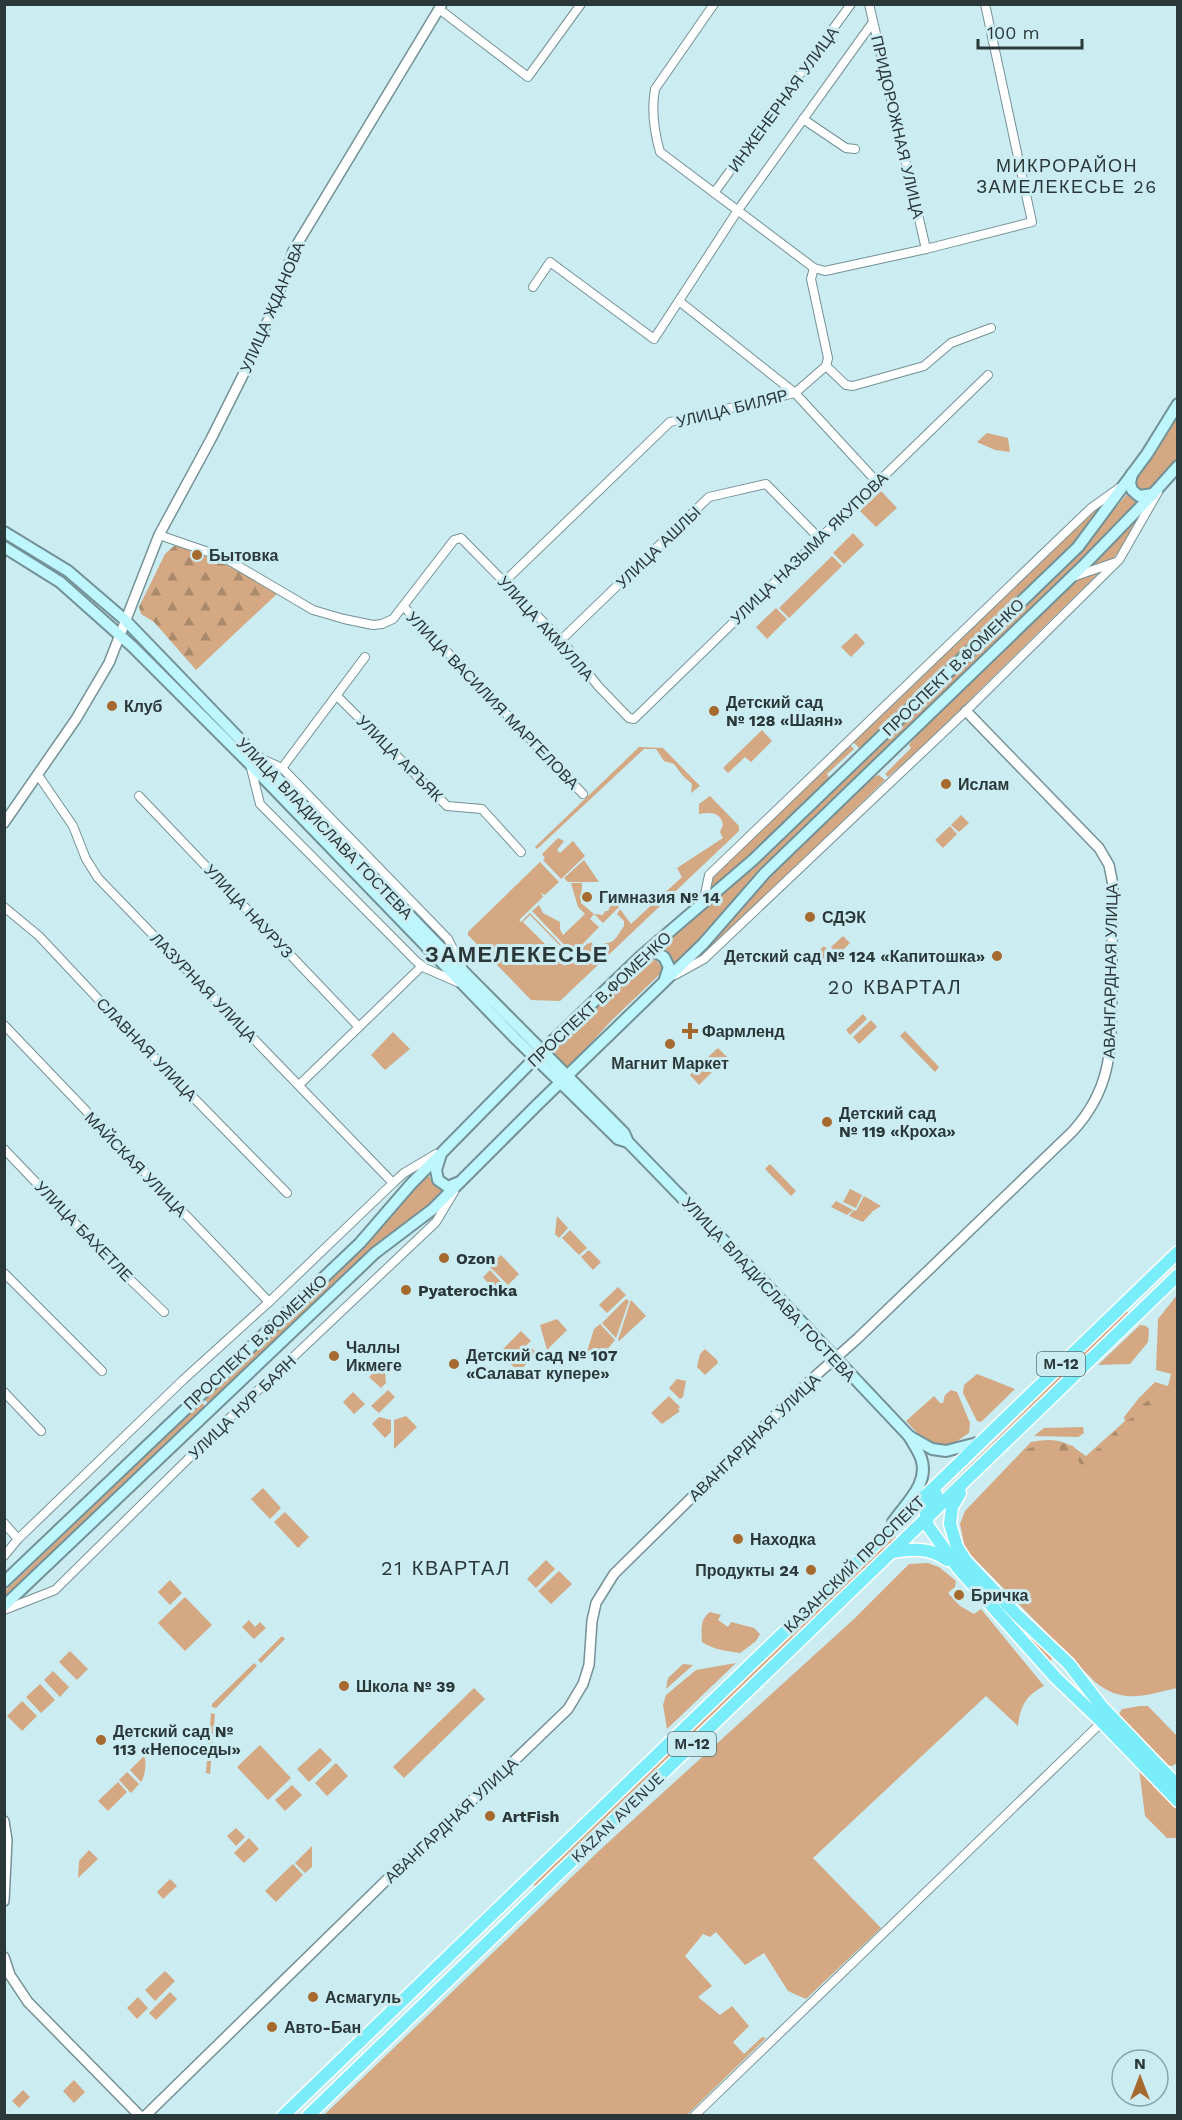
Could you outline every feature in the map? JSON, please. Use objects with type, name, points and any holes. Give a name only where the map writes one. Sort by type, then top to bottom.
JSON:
[{"type":"main road","name":"ПРОСПЕКТ В.ФОМЕНКО","points":[[4,1582],[360,1243],[442,1150],[539,1054],[640,957],[761,853],[1078,547],[1132,473],[1178,404]]},
{"type":"main road","name":"ПРОСПЕКТ В.ФОМЕНКО","points":[[4,1608],[366,1261],[433,1209],[703,944],[765,873],[1072,577],[1178,466]]},
{"type":"main road","points":[[1132,473],[1130,483],[1132,490],[1139,496],[1153,494]]},
{"type":"main road","name":"УЛИЦА ВЛАДИСЛАВА ГОСТЕВА","points":[[4,532],[68,571],[125,620],[252,759],[463,978],[564,1079],[618,1139],[628,1142],[909,1436],[921,1459],[922,1477],[912,1497],[886,1533]]},
{"type":"main road","name":"УЛИЦА ВЛАДИСЛАВА ГОСТЕВА","points":[[4,547],[60,582],[120,634],[252,759]]},
{"type":"main road","points":[[640,957],[655,952],[664,957],[669,967],[664,982]]},
{"type":"main road","points":[[442,1150],[436,1170],[438,1180],[448,1186],[461,1180]]},
{"type":"main road","name":"КАЗАНСКИЙ ПРОСПЕКТ","points":[[531,1876],[1178,1252]]},
{"type":"main road","name":"КАЗАНСКИЙ ПРОСПЕКТ","points":[[926,1519],[1178,1275]]},
{"type":"main road","name":"УЛИЦА ВЛАДИСЛАВА ГОСТЕВА","points":[[909,1436],[932,1449],[946,1451],[981,1442]]},
{"type":"main road","points":[[973,1475],[956,1498],[951,1512],[951,1530],[957,1547],[966,1561],[1015,1613],[1069,1664],[1101,1707],[1178,1786]]},
{"type":"main road","points":[[945,1477],[938,1492],[927,1505],[926,1519],[933,1535],[958,1568],[1055,1677],[1178,1801]]},
{"type":"main road","name":"KAZAN AVENUE","points":[[308,2115],[926,1519]]},
{"type":"main road","points":[[892,1552],[927,1550],[939,1554],[958,1568]]},
{"type":"main road","points":[[1055,1677],[1056,1665],[1069,1664]]},
{"type":"main road","points":[[531,1876],[529,1889],[542,1888]]},
{"type":"main road","name":"М-12","points":[[284,2115],[531,1876]]},
{"type":"street","points":[[441,7],[528,77],[581,4]]},
{"type":"street","points":[[714,4],[656,88],[653,101],[654,130],[660,152],[814,268],[825,271],[926,249],[1032,222],[985,4]]},
{"type":"street","name":"ИНЖЕНЕРНАЯ УЛИЦА","points":[[714,193],[851,4]]},
{"type":"street","name":"ПРИДОРОЖНАЯ УЛИЦА","points":[[869,4],[926,249]]},
{"type":"street","name":"УЛИЦА ЖДАНОВА","points":[[4,823],[76,719],[109,663],[159,535],[246,369],[275,305],[293,251],[441,7]]},
{"type":"street","points":[[533,287],[550,262],[654,339],[738,210],[873,22]]},
{"type":"street","points":[[803,119],[846,148],[855,149]]},
{"type":"street","points":[[814,268],[811,279],[828,358],[826,366],[846,386],[924,366],[951,343],[991,328]]},
{"type":"street","points":[[679,301],[795,393],[877,482]]},
{"type":"street","name":"УЛИЦА БИЛЯР","points":[[504,582],[670,422],[795,393],[826,366]]},
{"type":"street","name":"УЛИЦА НАЗЫМА ЯКУПОВА","points":[[630,719],[636,718],[987,375]]},
{"type":"street","points":[[664,982],[704,959],[966,711],[1119,560],[1166,480]]},
{"type":"street","points":[[703,904],[709,875],[1091,508],[1125,483]]},
{"type":"street","name":"УЛИЦА АШЛЫ","points":[[561,640],[709,497],[766,484],[819,538]]},
{"type":"street","points":[[159,535],[223,556],[313,610],[337,617],[373,625],[382,624],[393,619],[403,606]]},
{"type":"street","name":"УЛИЦА АКМУЛЛА","points":[[403,606],[454,540],[461,538],[561,640],[599,687],[630,719]]},
{"type":"street","points":[[1072,577],[1119,560]]},
{"type":"street","name":"УЛИЦА ВАСИЛИЯ МАРГЕЛОВА","points":[[403,606],[583,794]]},
{"type":"street","points":[[282,768],[365,657]]},
{"type":"street","name":"УЛИЦА АРЪЯК","points":[[337,696],[447,806],[482,809],[521,852]]},
{"type":"street","name":"АВАНГАРДНАЯ УЛИЦА","points":[[145,2115],[407,1860],[491,1784],[568,1709],[583,1684],[589,1665],[594,1608],[610,1580],[835,1359],[1080,1124],[1097,1097],[1109,1062],[1113,885],[1108,864],[1099,848],[966,711]]},
{"type":"street","points":[[252,759],[282,768],[448,939],[463,978],[422,966],[260,804],[252,759]]},
{"type":"street","name":"ЛАЗУРНАЯ УЛИЦА","points":[[38,774],[73,826],[86,859],[98,878],[393,1183]]},
{"type":"street","name":"УЛИЦА НАУРУЗ","points":[[139,796],[359,1027]]},
{"type":"street","name":"СЛАВНАЯ УЛИЦА","points":[[4,907],[39,936],[131,1034],[287,1193]]},
{"type":"street","points":[[299,1085],[422,966]]},
{"type":"street","name":"МАЙСКАЯ УЛИЦА","points":[[4,1025],[269,1302]]},
{"type":"street","name":"УЛИЦА БАХЕТЛЕ","points":[[4,1149],[164,1312]]},
{"type":"street","points":[[4,1556],[18,1539],[183,1380],[269,1302],[393,1183],[404,1173],[442,1150]]},
{"type":"street","name":"УЛИЦА НУР БАЯН","points":[[4,1608],[55,1590],[253,1395],[436,1222],[461,1180]]},
{"type":"street","points":[[4,1273],[102,1371]]},
{"type":"street","points":[[4,1392],[41,1431]]},
{"type":"street","points":[[4,1523],[18,1539]]},
{"type":"street","points":[[694,2115],[1102,1722]]},
{"type":"street","points":[[4,1821],[7,1840],[4,1901]]},
{"type":"street","points":[[4,1957],[10,1975],[28,2002],[140,2115]]},
{"type":"green space","points":[[1177,418],[1177,460],[1149,493],[1138,493],[1134,483]]},
{"type":"green space","points":[[987,433],[1008,438],[1010,452],[995,450],[977,442]]},
{"type":"green space","points":[[881,491],[897,508],[876,527],[860,511]]},
{"type":"green space","points":[[1128,493],[1133,500],[1141,502],[749,883],[689,952],[671,966],[656,950],[752,866],[1069,564]]},
{"type":"green space","points":[[1105,501],[1078,538],[876,736],[859,748],[852,741],[1046,554]]},
{"type":"green space","points":[[1139,515],[1120,550],[1110,562],[920,749],[888,777],[885,774],[911,748],[909,745],[922,728]]},
{"type":"green space","points":[[853,533],[864,545],[844,564],[833,553]]},
{"type":"green space","points":[[174,546],[189,546],[279,592],[196,670],[154,622],[141,614],[139,607],[165,554]]},
{"type":"green space","points":[[832,556],[842,566],[789,618],[779,608]]},
{"type":"green space","points":[[776,608],[787,619],[767,639],[756,627]]},
{"type":"green space","points":[[856,633],[865,643],[851,657],[841,647]]},
{"type":"green space","points":[[762,730],[772,741],[751,762],[745,757],[728,773],[723,768]]},
{"type":"green space","points":[[849,744],[854,749],[827,774],[829,777],[803,808],[772,838],[708,892],[714,875]]},
{"type":"green space","points":[[639,747],[663,748],[700,786],[691,793],[692,784],[674,764],[664,761],[656,749],[644,749],[537,849],[535,847]]},
{"type":"green space","points":[[879,775],[885,780],[705,956],[695,961],[775,869],[865,781]]},
{"type":"green space","points":[[710,796],[739,826],[739,831],[560,1001],[531,1000],[468,935],[468,932],[540,862],[559,882],[545,895],[541,893],[543,897],[519,920],[521,922],[530,913],[571,955],[563,964],[564,966],[588,943],[591,942],[597,948],[611,942],[624,926],[624,921],[617,914],[620,909],[631,924],[682,877],[677,868],[723,838],[720,832],[723,825],[720,818],[711,813],[699,814],[699,804]],"holes":[[[530,915],[569,955],[563,962],[523,922]]]},
{"type":"green space","points":[[961,815],[969,823],[959,832],[951,825]]},
{"type":"green space","points":[[950,826],[957,834],[943,848],[935,840]]},
{"type":"green space","points":[[558,838],[564,841],[557,850],[560,853],[573,841],[585,856],[561,879],[543,860],[545,858],[542,854]]},
{"type":"green space","points":[[584,860],[599,882],[568,882],[564,878]]},
{"type":"green space","points":[[571,883],[582,883],[581,903],[594,914],[590,919],[599,927],[573,954],[532,911],[539,905],[543,913],[560,922],[563,935],[585,914],[578,907]]},
{"type":"green space","points":[[614,899],[619,907],[603,923],[594,914],[603,915],[605,911],[608,911]]},
{"type":"green space","points":[[843,936],[850,943],[838,955],[831,947]]},
{"type":"green space","points":[[824,946],[835,957],[826,965],[816,954]]},
{"type":"green space","points":[[652,958],[662,968],[660,974],[610,1022],[566,1071],[548,1053],[646,959]]},
{"type":"green space","points":[[863,1014],[867,1019],[850,1035],[846,1030]]},
{"type":"green space","points":[[871,1020],[877,1027],[859,1044],[853,1037]]},
{"type":"green space","points":[[905,1031],[939,1067],[935,1072],[900,1036]]},
{"type":"green space","points":[[393,1032],[410,1049],[385,1070],[371,1055]]},
{"type":"green space","points":[[718,1048],[728,1058],[718,1067],[708,1057]]},
{"type":"green space","points":[[706,1059],[715,1069],[699,1085],[690,1075]]},
{"type":"green space","points":[[770,1164],[796,1191],[791,1196],[765,1169]]},
{"type":"green space","points":[[429,1176],[434,1185],[444,1191],[210,1405],[204,1399],[366,1242],[410,1190]]},
{"type":"green space","points":[[850,1189],[862,1195],[856,1208],[843,1202]]},
{"type":"green space","points":[[864,1196],[881,1206],[863,1222],[849,1216],[854,1210],[856,1211]]},
{"type":"green space","points":[[836,1201],[853,1210],[847,1215],[831,1207]]},
{"type":"green space","points":[[557,1216],[568,1228],[559,1238],[555,1234]]},
{"type":"green space","points":[[570,1230],[587,1248],[579,1255],[562,1238]]},
{"type":"green space","points":[[589,1250],[601,1262],[593,1270],[581,1257]]},
{"type":"green space","points":[[501,1255],[519,1274],[508,1285],[489,1266]]},
{"type":"green space","points":[[490,1270],[501,1282],[493,1289],[483,1277]]},
{"type":"green space","points":[[618,1287],[626,1295],[607,1313],[599,1305]]},
{"type":"green space","points":[[1177,1295],[1177,1688],[1145,1695],[1125,1696],[1116,1694],[1095,1682],[965,1549],[960,1524],[965,1511],[1031,1442],[1055,1440],[1073,1447],[1086,1456],[1125,1421],[1124,1417],[1155,1382],[1168,1386],[1171,1374],[1156,1370],[1158,1319]]},
{"type":"green space","points":[[626,1299],[629,1301],[616,1338],[602,1323]]},
{"type":"green space","points":[[631,1300],[646,1316],[619,1341],[618,1340]]},
{"type":"green space","points":[[1127,1309],[1128,1313],[935,1503],[937,1498]]},
{"type":"green space","points":[[557,1319],[567,1330],[547,1350],[540,1325]]},
{"type":"green space","points":[[600,1324],[615,1340],[607,1350],[586,1355],[594,1329]]},
{"type":"green space","points":[[1140,1325],[1149,1329],[1148,1342],[1130,1364],[1098,1365]]},
{"type":"green space","points":[[521,1331],[531,1341],[509,1361],[500,1352]]},
{"type":"green space","points":[[530,1346],[537,1354],[518,1372],[511,1364]]},
{"type":"green space","points":[[705,1349],[718,1363],[705,1375],[697,1367],[700,1354]]},
{"type":"green space","points":[[384,1363],[386,1383],[381,1388],[369,1377]]},
{"type":"green space","points":[[977,1374],[1015,1389],[981,1422],[977,1421],[963,1393],[964,1385]]},
{"type":"green space","points":[[677,1379],[686,1381],[683,1397],[680,1399],[669,1388]]},
{"type":"green space","points":[[388,1390],[395,1397],[379,1413],[371,1406]]},
{"type":"green space","points":[[951,1390],[957,1392],[970,1423],[969,1433],[950,1446],[926,1442],[906,1421],[934,1396],[940,1403],[943,1403],[945,1395]]},
{"type":"green space","points":[[353,1392],[365,1404],[354,1414],[343,1402]]},
{"type":"green space","points":[[669,1396],[680,1407],[678,1409],[680,1411],[662,1424],[651,1413]]},
{"type":"green space","points":[[1149,1400],[1154,1402],[1155,1407],[1146,1414],[1145,1419],[1127,1430],[1123,1437],[1118,1439],[1117,1444],[1113,1444],[1110,1449],[1105,1449],[1097,1462],[1093,1461],[1090,1465],[1080,1464],[1075,1455],[1059,1451],[1060,1448],[1055,1444],[1054,1441],[1073,1446],[1088,1459],[1091,1453],[1097,1452],[1096,1449],[1101,1448],[1102,1444],[1127,1420],[1137,1414],[1143,1404]]},
{"type":"green space","points":[[201,1402],[207,1408],[5,1603],[5,1591]]},
{"type":"green space","points":[[406,1416],[417,1427],[394,1449],[394,1420]]},
{"type":"green space","points":[[379,1417],[391,1420],[391,1432],[385,1438],[372,1424]]},
{"type":"green space","points":[[1083,1427],[1084,1433],[1078,1437],[1034,1436],[1044,1428]]},
{"type":"green space","points":[[1033,1447],[1040,1457],[1039,1461],[1034,1461],[1033,1456],[1030,1456],[1026,1461],[1023,1456],[1026,1450]]},
{"type":"green space","points":[[263,1488],[281,1508],[270,1519],[251,1499]]},
{"type":"green space","points":[[285,1512],[309,1537],[298,1548],[274,1522]]},
{"type":"green space","points":[[894,1535],[897,1538],[535,1886],[533,1884]]},
{"type":"green space","points":[[546,1560],[555,1569],[536,1588],[527,1579]]},
{"type":"green space","points":[[928,1563],[939,1567],[956,1581],[955,1587],[948,1593],[960,1606],[974,1614],[981,1609],[1044,1686],[1025,1702],[1018,1726],[986,1696],[813,1858],[881,1928],[806,1999],[788,1991],[764,1953],[745,1965],[716,1932],[710,1937],[703,1934],[685,1956],[712,1986],[698,1997],[720,2015],[732,2006],[749,2026],[733,2042],[744,2054],[762,2037],[766,2038],[687,2115],[324,2115],[602,1848],[854,1619],[909,1564]]},
{"type":"green space","points":[[559,1571],[572,1584],[551,1604],[538,1591]]},
{"type":"green space","points":[[170,1580],[182,1593],[170,1605],[158,1592]]},
{"type":"green space","points":[[185,1597],[212,1625],[185,1651],[158,1623]]},
{"type":"green space","points":[[710,1612],[721,1615],[718,1620],[728,1627],[731,1622],[754,1628],[760,1634],[756,1641],[740,1653],[711,1647],[702,1642],[703,1622]]},
{"type":"green space","points":[[249,1620],[255,1627],[260,1622],[266,1628],[254,1639],[242,1627]]},
{"type":"green space","points":[[1016,1620],[1053,1657],[1049,1663]]},
{"type":"green space","points":[[282,1636],[285,1639],[261,1663],[258,1660]]},
{"type":"green space","points":[[70,1651],[88,1669],[77,1680],[59,1662]]},
{"type":"green space","points":[[254,1663],[257,1666],[216,1708],[212,1707],[212,1704]]},
{"type":"green space","points":[[736,1663],[667,1729],[663,1705],[666,1695],[696,1670]]},
{"type":"green space","points":[[683,1664],[693,1665],[666,1689],[668,1678]]},
{"type":"green space","points":[[53,1671],[69,1687],[60,1697],[44,1680]]},
{"type":"green space","points":[[40,1684],[55,1700],[41,1713],[26,1697]]},
{"type":"green space","points":[[474,1688],[485,1699],[404,1778],[393,1767]]},
{"type":"green space","points":[[22,1701],[37,1716],[22,1731],[7,1716]]},
{"type":"green space","points":[[1148,1706],[1177,1736],[1177,1763],[1172,1766],[1166,1765],[1118,1716],[1122,1709]]},
{"type":"green space","points":[[211,1713],[215,1714],[210,1774],[206,1773]]},
{"type":"green space","points":[[260,1745],[291,1778],[268,1800],[237,1767]]},
{"type":"green space","points":[[320,1748],[332,1760],[309,1782],[297,1769]]},
{"type":"green space","points":[[144,1756],[145,1769],[141,1782],[130,1770]]},
{"type":"green space","points":[[336,1763],[348,1776],[327,1796],[315,1783]]},
{"type":"green space","points":[[1139,1768],[1177,1808],[1177,1836],[1175,1838],[1167,1838],[1145,1816]]},
{"type":"green space","points":[[127,1772],[139,1784],[131,1793],[119,1780]]},
{"type":"green space","points":[[118,1782],[127,1792],[108,1811],[98,1801]]},
{"type":"green space","points":[[292,1785],[302,1795],[285,1811],[275,1800]]},
{"type":"green space","points":[[236,1828],[245,1837],[236,1846],[227,1836]]},
{"type":"green space","points":[[249,1838],[259,1849],[244,1863],[234,1853]]},
{"type":"green space","points":[[312,1846],[312,1867],[305,1873],[295,1863]]},
{"type":"green space","points":[[89,1850],[98,1859],[78,1878],[79,1861]]},
{"type":"green space","points":[[293,1864],[303,1875],[276,1902],[265,1891]]},
{"type":"green space","points":[[170,1879],[177,1886],[163,1899],[157,1892]]},
{"type":"green space","points":[[165,1971],[175,1981],[155,2001],[145,1990]]},
{"type":"green space","points":[[170,1992],[177,1999],[156,2020],[149,2013]]},
{"type":"green space","points":[[138,1997],[148,2008],[137,2019],[127,2008]]},
{"type":"green space","points":[[74,2080],[85,2092],[74,2103],[63,2091]]},
{"type":"green space","points":[[23,2090],[30,2097],[19,2108],[12,2101]]},
{"type":"place","name":"Бытовка","points":[[197,555]]},
{"type":"place","name":"Клуб","points":[[112,706]]},
{"type":"place","name":"Детский сад № 128 «Шаян»","points":[[714,711]]},
{"type":"place","name":"Ислам","points":[[946,784]]},
{"type":"place","name":"Гимназия № 14","points":[[587,897]]},
{"type":"place","name":"СДЭК","points":[[810,917]]},
{"type":"place","name":"Детский сад № 124 «Капитошка»","points":[[997,956]]},
{"type":"place","name":"Фармленд","points":[[690,1031]]},
{"type":"place","name":"Магнит Маркет","points":[[670,1044]]},
{"type":"place","name":"Детский сад № 119 «Кроха»","points":[[827,1122]]},
{"type":"place","name":"Ozon","points":[[444,1258]]},
{"type":"place","name":"Pyaterochka","points":[[406,1290]]},
{"type":"place","name":"Чаллы Икмеге","points":[[334,1356]]},
{"type":"place","name":"Детский сад № 107 «Салават купере»","points":[[454,1364]]},
{"type":"place","name":"Находка","points":[[738,1539]]},
{"type":"place","name":"Продукты 24","points":[[811,1570]]},
{"type":"place","name":"Бричка","points":[[959,1595]]},
{"type":"place","name":"Школа № 39","points":[[344,1686]]},
{"type":"place","name":"Детский сад № 113 «Непоседы»","points":[[101,1740]]},
{"type":"place","name":"ArtFish","points":[[490,1816]]},
{"type":"place","name":"Асмагуль","points":[[313,1997]]},
{"type":"place","name":"Авто-Бан","points":[[272,2027]]},
{"type":"district","name":"МИКРОРАЙОН ЗАМЕЛЕКЕСЬЕ 26","points":[[1067,176]]},
{"type":"district","name":"ЗАМЕЛЕКЕСЬЕ","points":[[517,954]]},
{"type":"district","name":"20 КВАРТАЛ","points":[[895,987]]},
{"type":"district","name":"21 КВАРТАЛ","points":[[446,1568]]}]
